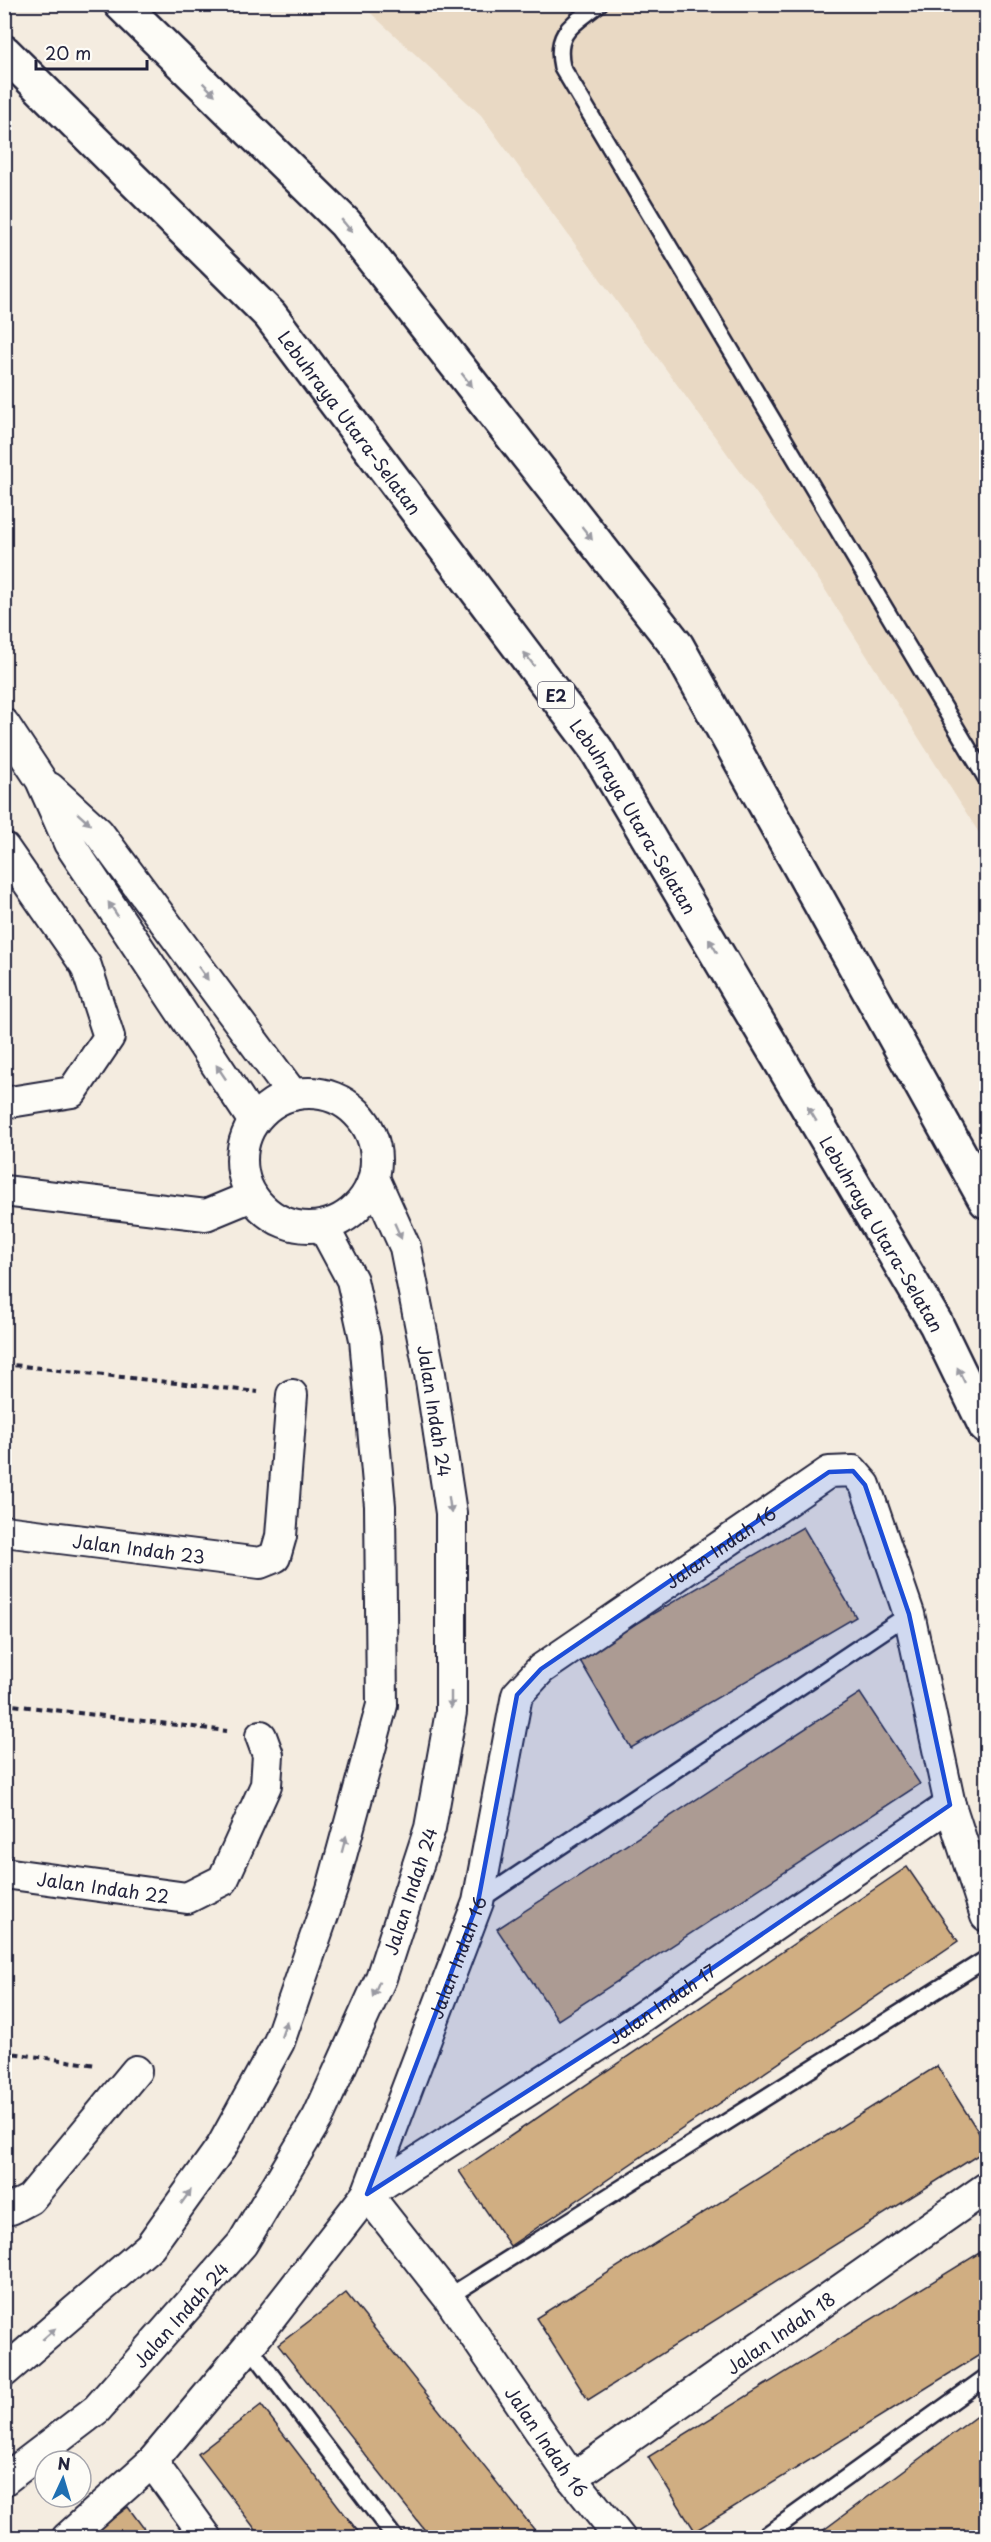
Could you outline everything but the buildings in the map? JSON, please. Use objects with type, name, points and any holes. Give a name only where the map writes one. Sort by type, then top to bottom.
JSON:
[{"type":"highway","points":[[122,4],[345,223],[677,646],[987,1201]]},
{"type":"highway","name":"Lebuhraya Utara–Selatan","points":[[4,52],[270,315],[596,749],[936,1324],[987,1427]]},
{"type":"street","points":[[4,723],[41,780],[69,843],[253,1120]]},
{"type":"street","points":[[41,780],[98,832],[293,1095]]},
{"type":"street","points":[[4,848],[86,966],[109,1037],[72,1092],[5,1104]]},
{"type":"street","points":[[313,1092],[333,1097],[350,1106],[364,1121],[373,1138],[377,1158],[374,1178],[367,1194],[355,1209],[340,1220],[323,1226],[304,1227],[286,1223],[270,1215],[252,1196],[245,1184],[241,1162],[244,1141],[253,1120],[278,1100],[313,1092]]},
{"type":"street","name":"Jalan Indah 24","points":[[4,2480],[97,2409],[242,2244],[318,2117],[372,1999],[430,1828],[452,1712],[451,1513],[430,1374],[405,1247],[374,1178]]},
{"type":"street","points":[[4,1191],[206,1215],[252,1196]]},
{"type":"street","points":[[4,2372],[150,2246],[222,2146],[279,2042],[341,1855],[382,1705],[380,1506],[365,1339],[352,1280],[323,1226]]},
{"type":"street","name":"Jalan Indah 23","points":[[4,1531],[260,1563],[275,1557],[281,1536],[292,1395]]},
{"type":"street","name":"Jalan Indah 16","points":[[620,2538],[572,2478],[448,2297],[368,2194],[478,1902],[517,1695],[541,1669],[829,1472],[853,1471],[865,1485],[909,1614]]},
{"type":"street","points":[[909,1614],[950,1805],[987,1916]]},
{"type":"street","name":"Jalan Indah 22","points":[[4,1873],[187,1898],[223,1880],[266,1785],[268,1755],[261,1736]]},
{"type":"street","name":"Jalan Indah 17","points":[[368,2194],[618,2033],[950,1805]]},
{"type":"street","points":[[8,2209],[30,2199],[136,2071]]},
{"type":"street","name":"Jalan Indah 18","points":[[572,2478],[987,2188]]},
{"type":"street","points":[[67,2538],[152,2462],[249,2346],[368,2194]]},
{"type":"street","points":[[152,2462],[207,2538]]},
{"type":"lane","points":[[599,4],[567,30],[558,49],[562,67],[987,778]]},
{"type":"lane","points":[[478,1902],[909,1614]]},
{"type":"lane","points":[[448,2297],[987,1959]]},
{"type":"lane","points":[[249,2346],[395,2538]]},
{"type":"lane","points":[[762,2538],[987,2377]]},
{"type":"path","points":[[4,1364],[292,1395]]},
{"type":"path","points":[[4,1704],[261,1736]]},
{"type":"path","points":[[4,2052],[136,2071]]},
{"type":"highlighted area","points":[[853,1471],[865,1485],[909,1614],[950,1805],[618,2033],[367,2194],[478,1902],[517,1695],[541,1669],[829,1472]]},
{"type":"shaded area","points":[[362,5],[986,5],[986,844],[817,577],[481,115]]}]
